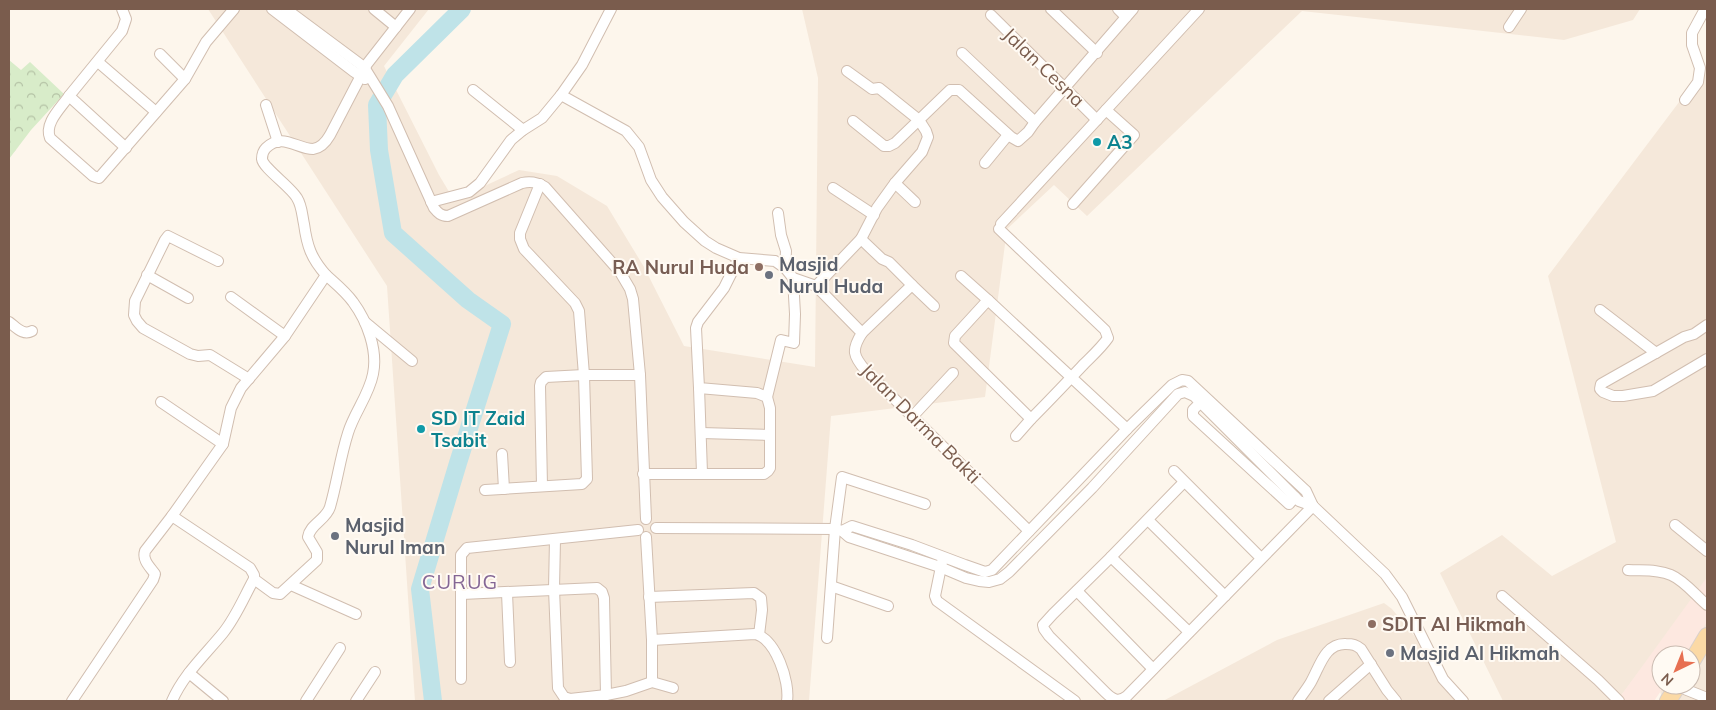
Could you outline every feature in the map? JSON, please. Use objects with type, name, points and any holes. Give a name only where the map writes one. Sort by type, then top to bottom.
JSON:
[{"type":"street","points":[[122,9],[126,25],[48,125],[50,138],[96,178],[103,175],[185,79],[206,42],[234,9]]},
{"type":"street","points":[[272,9],[362,72]]},
{"type":"street","points":[[286,9],[362,72],[376,86],[388,106],[431,202],[438,213],[442,216],[448,216],[522,183],[540,184],[620,272],[630,289],[633,299],[640,375],[646,519]]},
{"type":"street","points":[[374,9],[396,27]]},
{"type":"street","points":[[254,579],[277,594],[291,585],[317,560],[317,552],[308,537],[309,531],[329,510],[348,433],[373,373],[374,357],[372,341],[364,321],[348,296],[318,266],[309,251],[298,201],[292,191],[262,161],[262,157],[266,149],[278,142],[287,142],[314,149],[323,145],[362,72],[410,9]]},
{"type":"street","points":[[431,202],[469,192],[480,184],[511,140],[542,118],[561,96],[591,50],[611,9]]},
{"type":"street","points":[[1051,9],[1097,53]]},
{"type":"street","points":[[853,121],[884,146],[889,146],[950,90],[959,90],[1008,135],[1014,140],[1018,140],[1028,132],[1130,13],[1118,9]]},
{"type":"street","points":[[1016,436],[1108,338],[1105,330],[1001,226],[1199,9]]},
{"type":"street","points":[[1509,27],[1521,9]]},
{"type":"street","points":[[1685,100],[1698,82],[1700,68],[1691,39],[1692,33],[1705,9]]},
{"type":"street","name":"Jalan Cesna","points":[[991,15],[1066,87],[1097,120]]},
{"type":"street","points":[[962,53],[1035,122]]},
{"type":"street","points":[[160,54],[185,79]]},
{"type":"street","points":[[98,62],[156,112]]},
{"type":"street","points":[[561,96],[626,132],[639,147],[651,180],[674,211],[705,241],[739,258],[775,261],[785,268],[793,278],[816,286],[861,239],[895,183],[922,152],[928,138],[919,120],[879,88],[872,89],[847,71]]},
{"type":"street","points":[[473,90],[523,130]]},
{"type":"street","points":[[69,96],[126,148]]},
{"type":"street","points":[[266,105],[278,142]]},
{"type":"street","points":[[1073,204],[1134,135],[1106,110]]},
{"type":"street","points":[[985,163],[1008,135]]},
{"type":"street","points":[[895,183],[915,202]]},
{"type":"street","points":[[485,490],[582,484],[586,479],[584,375],[580,315],[577,307],[524,249],[520,239],[520,233],[540,184]]},
{"type":"street","points":[[833,188],[874,215]]},
{"type":"street","points":[[778,213],[781,235],[786,251],[785,268]]},
{"type":"street","points":[[218,261],[168,236],[135,301],[134,315],[143,328],[194,356],[210,355],[249,379]]},
{"type":"street","points":[[861,239],[882,259],[889,262],[934,306]]},
{"type":"street","points":[[702,473],[696,328],[698,322],[724,288],[739,258]]},
{"type":"street","points":[[147,275],[188,298]]},
{"type":"street","points":[[72,701],[154,580],[155,574],[143,556],[145,551],[223,444],[235,398],[285,336],[326,275]]},
{"type":"street","points":[[961,276],[1127,429]]},
{"type":"street","points":[[643,474],[766,473],[771,465],[770,408],[767,397],[781,340],[794,343],[793,278]]},
{"type":"street","points":[[862,333],[912,285]]},
{"type":"street","name":"Jalan Darma Bakti","points":[[816,286],[862,333],[855,343],[854,352],[861,365],[1029,531]]},
{"type":"street","points":[[231,297],[285,336]]},
{"type":"street","points":[[988,300],[955,336],[954,343],[1031,420]]},
{"type":"street","points":[[1600,310],[1656,354]]},
{"type":"street","points":[[364,321],[412,361]]},
{"type":"street","points":[[9,322],[24,333],[28,334],[32,331]]},
{"type":"street","points":[[1707,325],[1694,334],[1684,337],[1601,384],[1601,391],[1613,396],[1653,391],[1707,359]]},
{"type":"street","points":[[912,417],[953,373]]},
{"type":"street","points":[[542,486],[541,382],[546,377],[640,375]]},
{"type":"street","points":[[656,528],[838,530],[852,526],[912,545],[985,572],[992,570],[1127,429],[1172,385],[1182,380],[1188,381],[1306,491],[1313,506],[1385,574],[1402,597],[1443,679],[1463,701]]},
{"type":"street","points":[[699,388],[757,393],[767,397]]},
{"type":"street","points":[[838,530],[849,537],[940,566],[966,578],[989,582],[1000,579],[1092,488],[1178,394],[1185,392],[1189,393],[1200,403],[1193,410],[1193,416],[1289,504],[1295,497],[1299,501],[1313,506]]},
{"type":"street","points":[[161,402],[223,444]]},
{"type":"street","points":[[701,433],[770,435]]},
{"type":"street","points":[[502,454],[504,489]]},
{"type":"street","points":[[1174,471],[1261,558]]},
{"type":"street","points":[[827,638],[842,477],[925,504]]},
{"type":"street","points":[[1081,477],[1092,488]]},
{"type":"street","points":[[1184,482],[1077,592],[1044,623],[1044,629],[1049,636],[1114,699],[1123,699],[1313,506]]},
{"type":"street","points":[[172,516],[250,568],[254,575],[254,579],[233,620],[189,673],[178,688],[172,701]]},
{"type":"street","points":[[461,680],[461,555],[467,548],[555,539],[654,534],[656,528],[654,523],[646,519]]},
{"type":"street","points":[[646,519],[640,523],[649,597],[652,682]]},
{"type":"street","points":[[1148,520],[1225,596]]},
{"type":"street","points":[[1675,525],[1707,551]]},
{"type":"street","points":[[555,539],[554,589],[558,688],[560,693],[564,697],[570,698],[606,695],[626,691],[652,682],[673,688]]},
{"type":"street","points":[[943,556],[935,596],[937,601],[1075,701]]},
{"type":"street","points":[[1111,557],[1189,632]]},
{"type":"street","points":[[1628,570],[1654,571],[1678,578],[1707,606]]},
{"type":"street","points":[[291,585],[356,614]]},
{"type":"street","points":[[831,586],[888,606]]},
{"type":"street","points":[[462,594],[597,588],[602,592],[606,695]]},
{"type":"street","points":[[507,592],[510,662]]},
{"type":"street","points":[[1077,592],[1153,669]]},
{"type":"street","points":[[649,597],[754,593],[761,598],[762,610],[759,635]]},
{"type":"street","points":[[1502,596],[1598,680],[1619,701]]},
{"type":"street","points":[[652,640],[759,635],[768,642],[784,669],[789,692],[787,701]]},
{"type":"street","points":[[1303,699],[1329,649],[1340,644],[1356,645],[1361,649],[1396,701]]},
{"type":"street","points":[[306,701],[340,648]]},
{"type":"street","points":[[1329,701],[1371,664]]},
{"type":"street","points":[[356,701],[375,672]]},
{"type":"street","points":[[189,673],[223,701]]},
{"type":"street","points":[[1687,695],[1707,698]]},
{"type":"shaded area","points":[[208,9],[429,9],[384,66],[439,175],[454,200],[519,170],[557,176],[607,206],[644,267],[684,346],[815,367],[818,78],[802,9],[1640,9],[1633,20],[1564,40],[1302,11],[1087,216],[1054,185],[1007,229],[985,397],[831,416],[809,701],[415,701],[387,286]]},
{"type":"shaded area","points":[[1707,65],[1707,701],[1663,701],[1661,695],[1701,695],[1701,645],[1651,645],[1651,660],[1650,657],[1617,701],[1503,701],[1440,573],[1502,535],[1552,576],[1616,542],[1548,276]]},
{"type":"shaded area","points":[[1707,577],[1707,622],[1692,645],[1658,645]]},
{"type":"shaded area","points":[[1384,603],[1392,609],[1468,701],[1163,701],[1277,640]]},
{"type":"shaded area","points":[[1651,654],[1651,695],[1658,695],[1654,701],[1617,701]]},
{"type":"green space","points":[[9,60],[21,70],[30,62],[64,94],[31,130],[9,159]]},
{"type":"waterway","points":[[433,701],[420,589],[502,324],[468,300],[393,233],[379,150],[377,105],[395,75],[462,9]]},
{"type":"place","name":"A3","points":[[1097,142]]},
{"type":"place","name":"RA Nurul Huda","points":[[759,267]]},
{"type":"place","name":"Masjid Nurul Huda","points":[[769,275]]},
{"type":"place","name":"SD IT Zaid Tsabit","points":[[421,429]]},
{"type":"place","name":"Masjid Nurul Iman","points":[[335,536]]},
{"type":"place","name":"SDIT Al Hikmah","points":[[1372,624]]},
{"type":"place","name":"Masjid Al Hikmah","points":[[1390,653]]},
{"type":"district","name":"CURUG","points":[[460,581]]}]
